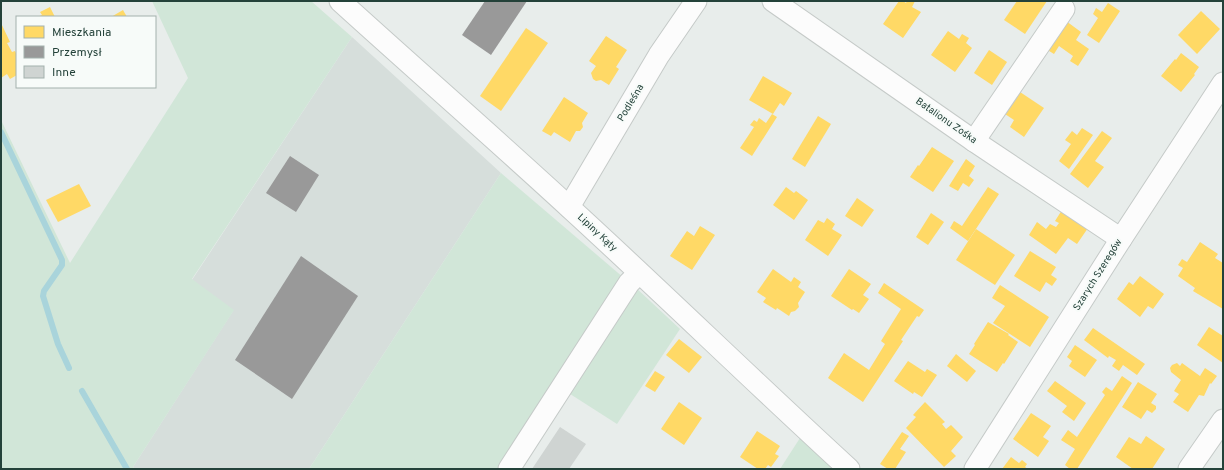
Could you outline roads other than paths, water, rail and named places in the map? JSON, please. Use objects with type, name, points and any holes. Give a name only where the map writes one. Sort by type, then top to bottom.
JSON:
[{"type":"street","name":"Lipiny Kąty","points":[[340,1],[569,207],[849,469]]},
{"type":"street","name":"Podleśna","points":[[569,207],[659,56],[696,1]]},
{"type":"street","name":"Batalionu Zośka","points":[[773,1],[974,141],[1121,239]]},
{"type":"street","points":[[974,141],[1064,9]]},
{"type":"street","name":"Szarych Szeregów","points":[[975,469],[1121,239],[1223,83]]},
{"type":"street","points":[[509,469],[629,283],[639,272]]},
{"type":"street","points":[[1189,469],[1223,420]]},
{"type":"waterway","points":[[1,132],[62,260],[62,265],[44,291],[43,296],[58,344],[69,368]]},
{"type":"waterway","points":[[82,391],[127,469]]}]
